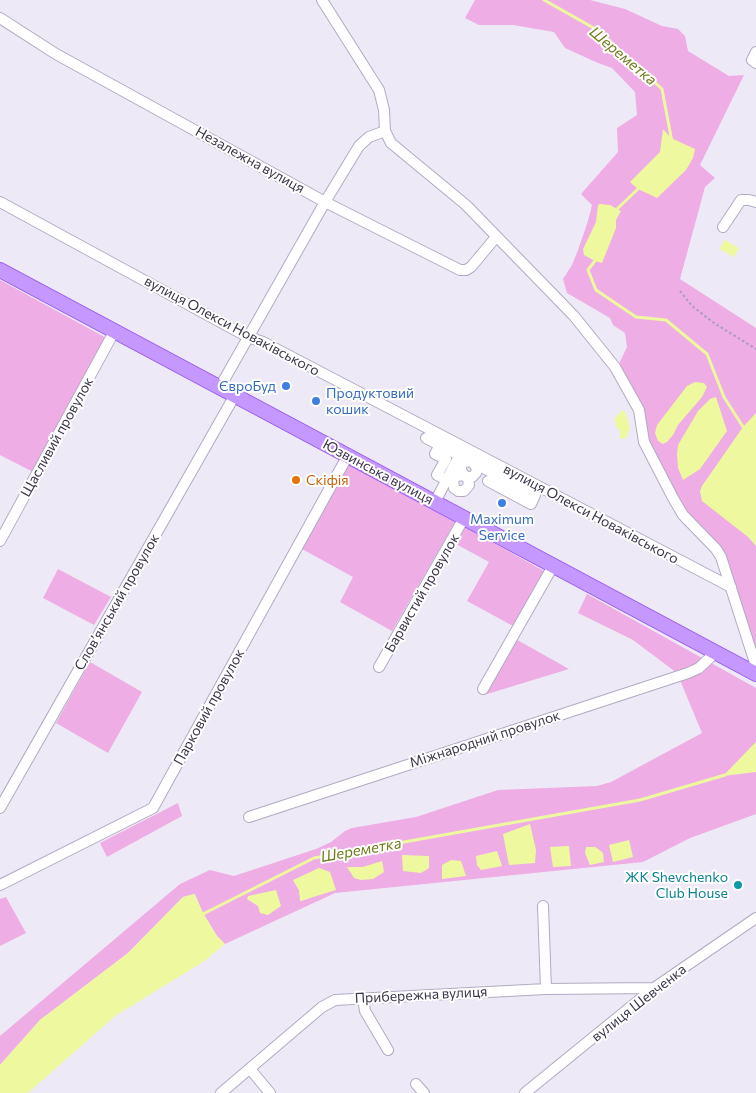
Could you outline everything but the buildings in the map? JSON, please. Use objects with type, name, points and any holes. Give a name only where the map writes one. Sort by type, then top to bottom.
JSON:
[{"type":"main road","name":"Юзвинська вулиця","points":[[1,272],[756,674]]},
{"type":"street","points":[[322,0],[379,90],[384,110],[385,131],[394,147],[457,196],[574,316],[615,368],[639,410],[642,435],[646,448],[683,515],[718,552],[724,563],[756,666]]},
{"type":"street","name":"Незалежна вулиця","points":[[0,18],[56,54],[325,202],[460,270],[466,270],[471,267],[496,237]]},
{"type":"street","points":[[756,52],[752,60],[756,63]]},
{"type":"street","points":[[220,387],[359,146],[368,137],[385,131]]},
{"type":"street","points":[[723,227],[741,200],[756,202]]},
{"type":"street","name":"вулиця Олекси Новаківського","points":[[0,202],[248,337],[263,342],[731,587]]},
{"type":"street","name":"Щасливий провулок","points":[[0,542],[114,332]]},
{"type":"street","name":"Словʼянський провулок","points":[[0,808],[235,395]]},
{"type":"street","points":[[426,438],[535,495],[531,504],[488,482]]},
{"type":"street","points":[[440,445],[435,454],[446,459],[437,475],[447,480]]},
{"type":"street","points":[[435,502],[460,455]]},
{"type":"street","name":"Парковий провулок","points":[[0,884],[153,808],[347,457]]},
{"type":"street","points":[[465,476],[460,469],[462,464],[467,461],[472,462]]},
{"type":"street","name":"Барвистий провулок","points":[[380,667],[464,518]]},
{"type":"street","points":[[483,689],[553,566]]},
{"type":"street","name":"Міжнародний провулок","points":[[249,816],[688,673],[699,668],[716,652]]},
{"type":"street","points":[[543,906],[546,989]]},
{"type":"street","name":"вулиця Шевченка","points":[[525,1093],[654,988],[756,918]]},
{"type":"street","name":"Прибережна вулиця","points":[[221,1093],[322,1007],[335,1000],[546,989],[654,988]]},
{"type":"street","points":[[363,998],[365,1011],[388,1050]]},
{"type":"street","points":[[250,1069],[270,1093]]},
{"type":"street","points":[[416,1084],[424,1093]]},
{"type":"path","points":[[680,290],[692,306],[714,323],[756,348]]},
{"type":"shaded area","points":[[475,0],[590,0],[625,9],[662,26],[678,29],[685,36],[688,51],[729,76],[744,75],[700,165],[715,178],[705,187],[680,279],[756,328],[756,661],[723,563],[688,521],[646,447],[639,410],[618,366],[627,347],[625,333],[613,325],[610,318],[567,293],[563,279],[572,265],[578,250],[592,205],[581,194],[618,152],[617,128],[637,115],[635,92],[612,68],[565,48],[554,32],[513,25],[479,25],[465,18]]},
{"type":"shaded area","points":[[663,129],[671,138],[695,149],[693,158],[686,170],[657,198],[638,189],[630,182],[660,152]]},
{"type":"shaded area","points":[[598,205],[610,205],[621,211],[616,220],[616,228],[602,263],[584,255],[583,249],[596,222]]},
{"type":"shaded area","points":[[725,240],[739,248],[734,257],[719,249]]},
{"type":"shaded area","points":[[0,280],[110,340],[37,474],[0,455]]},
{"type":"shaded area","points":[[695,382],[704,383],[707,387],[702,397],[678,425],[673,435],[663,444],[658,441],[655,433],[657,425],[687,386]]},
{"type":"shaded area","points":[[716,397],[727,431],[700,469],[683,480],[678,468],[678,445],[698,411],[710,399]]},
{"type":"shaded area","points":[[622,410],[626,414],[630,428],[626,438],[622,439],[614,419]]},
{"type":"shaded area","points":[[756,413],[756,546],[748,537],[702,501],[700,491],[743,427]]},
{"type":"shaded area","points":[[349,464],[455,522],[392,631],[340,602],[353,577],[302,549]]},
{"type":"shaded area","points":[[465,527],[544,571],[513,626],[467,601],[489,562],[456,544]]},
{"type":"shaded area","points":[[58,569],[111,597],[94,625],[43,598]]},
{"type":"shaded area","points":[[587,594],[756,688],[756,814],[690,838],[643,862],[335,893],[225,944],[217,936],[203,913],[195,894],[183,897],[128,953],[40,1020],[0,1065],[0,1036],[180,884],[210,870],[234,876],[316,849],[331,842],[352,828],[416,817],[498,790],[597,786],[611,782],[702,733],[677,673],[633,640],[578,613]],"holes":[[[595,847],[603,853],[590,865],[587,857]],[[293,880],[336,889],[301,901],[299,890]]]},
{"type":"shaded area","points":[[512,637],[569,669],[484,695],[483,689]]},
{"type":"shaded area","points":[[90,662],[142,692],[108,753],[56,723]]},
{"type":"shaded area","points":[[756,742],[756,772],[723,776],[750,748]]},
{"type":"shaded area","points":[[178,803],[182,816],[107,857],[100,843]]},
{"type":"shaded area","points":[[530,824],[536,850],[535,863],[509,865],[503,834]]},
{"type":"shaded area","points":[[629,840],[633,857],[613,862],[609,845]]},
{"type":"shaded area","points":[[569,846],[571,866],[553,867],[550,847]]},
{"type":"shaded area","points":[[586,847],[595,847],[603,853],[604,862],[590,865],[585,853]]},
{"type":"shaded area","points":[[497,851],[502,866],[481,870],[477,865],[476,856]]},
{"type":"shaded area","points":[[402,855],[429,856],[429,868],[421,873],[403,871]]},
{"type":"shaded area","points":[[451,860],[461,861],[466,876],[442,879],[442,865]]},
{"type":"shaded area","points":[[382,861],[384,872],[373,879],[361,880],[354,878],[347,867],[363,867]]},
{"type":"shaded area","points":[[319,868],[330,872],[336,890],[300,901],[299,890],[293,880]]},
{"type":"shaded area","points":[[276,890],[281,906],[268,915],[260,913],[258,906],[247,899],[248,896]]},
{"type":"shaded area","points":[[194,894],[217,936],[225,944],[203,962],[115,1016],[28,1093],[0,1093],[0,1065],[40,1020],[128,953],[183,897]]},
{"type":"shaded area","points":[[6,897],[26,933],[0,946],[0,899]]},
{"type":"waterway","name":"Шереметка","points":[[544,0],[599,31],[662,89],[672,142]]},
{"type":"waterway","name":"Шереметка","points":[[616,210],[640,187]]},
{"type":"waterway","name":"Шереметка","points":[[597,258],[588,270],[596,290],[636,317],[666,320],[707,354],[724,397],[745,430]]},
{"type":"waterway","name":"Шереметка","points":[[201,915],[314,858],[640,800],[725,775]]},
{"type":"place","name":"ЄвроБуд","points":[[286,386]]},
{"type":"place","name":"Продуктовий кошик","points":[[316,401]]},
{"type":"place","name":"Скіфія","points":[[296,480]]},
{"type":"place","name":"Maximum Service","points":[[502,503]]},
{"type":"place","name":"ЖК Shevchenko Club House","points":[[738,885]]}]
